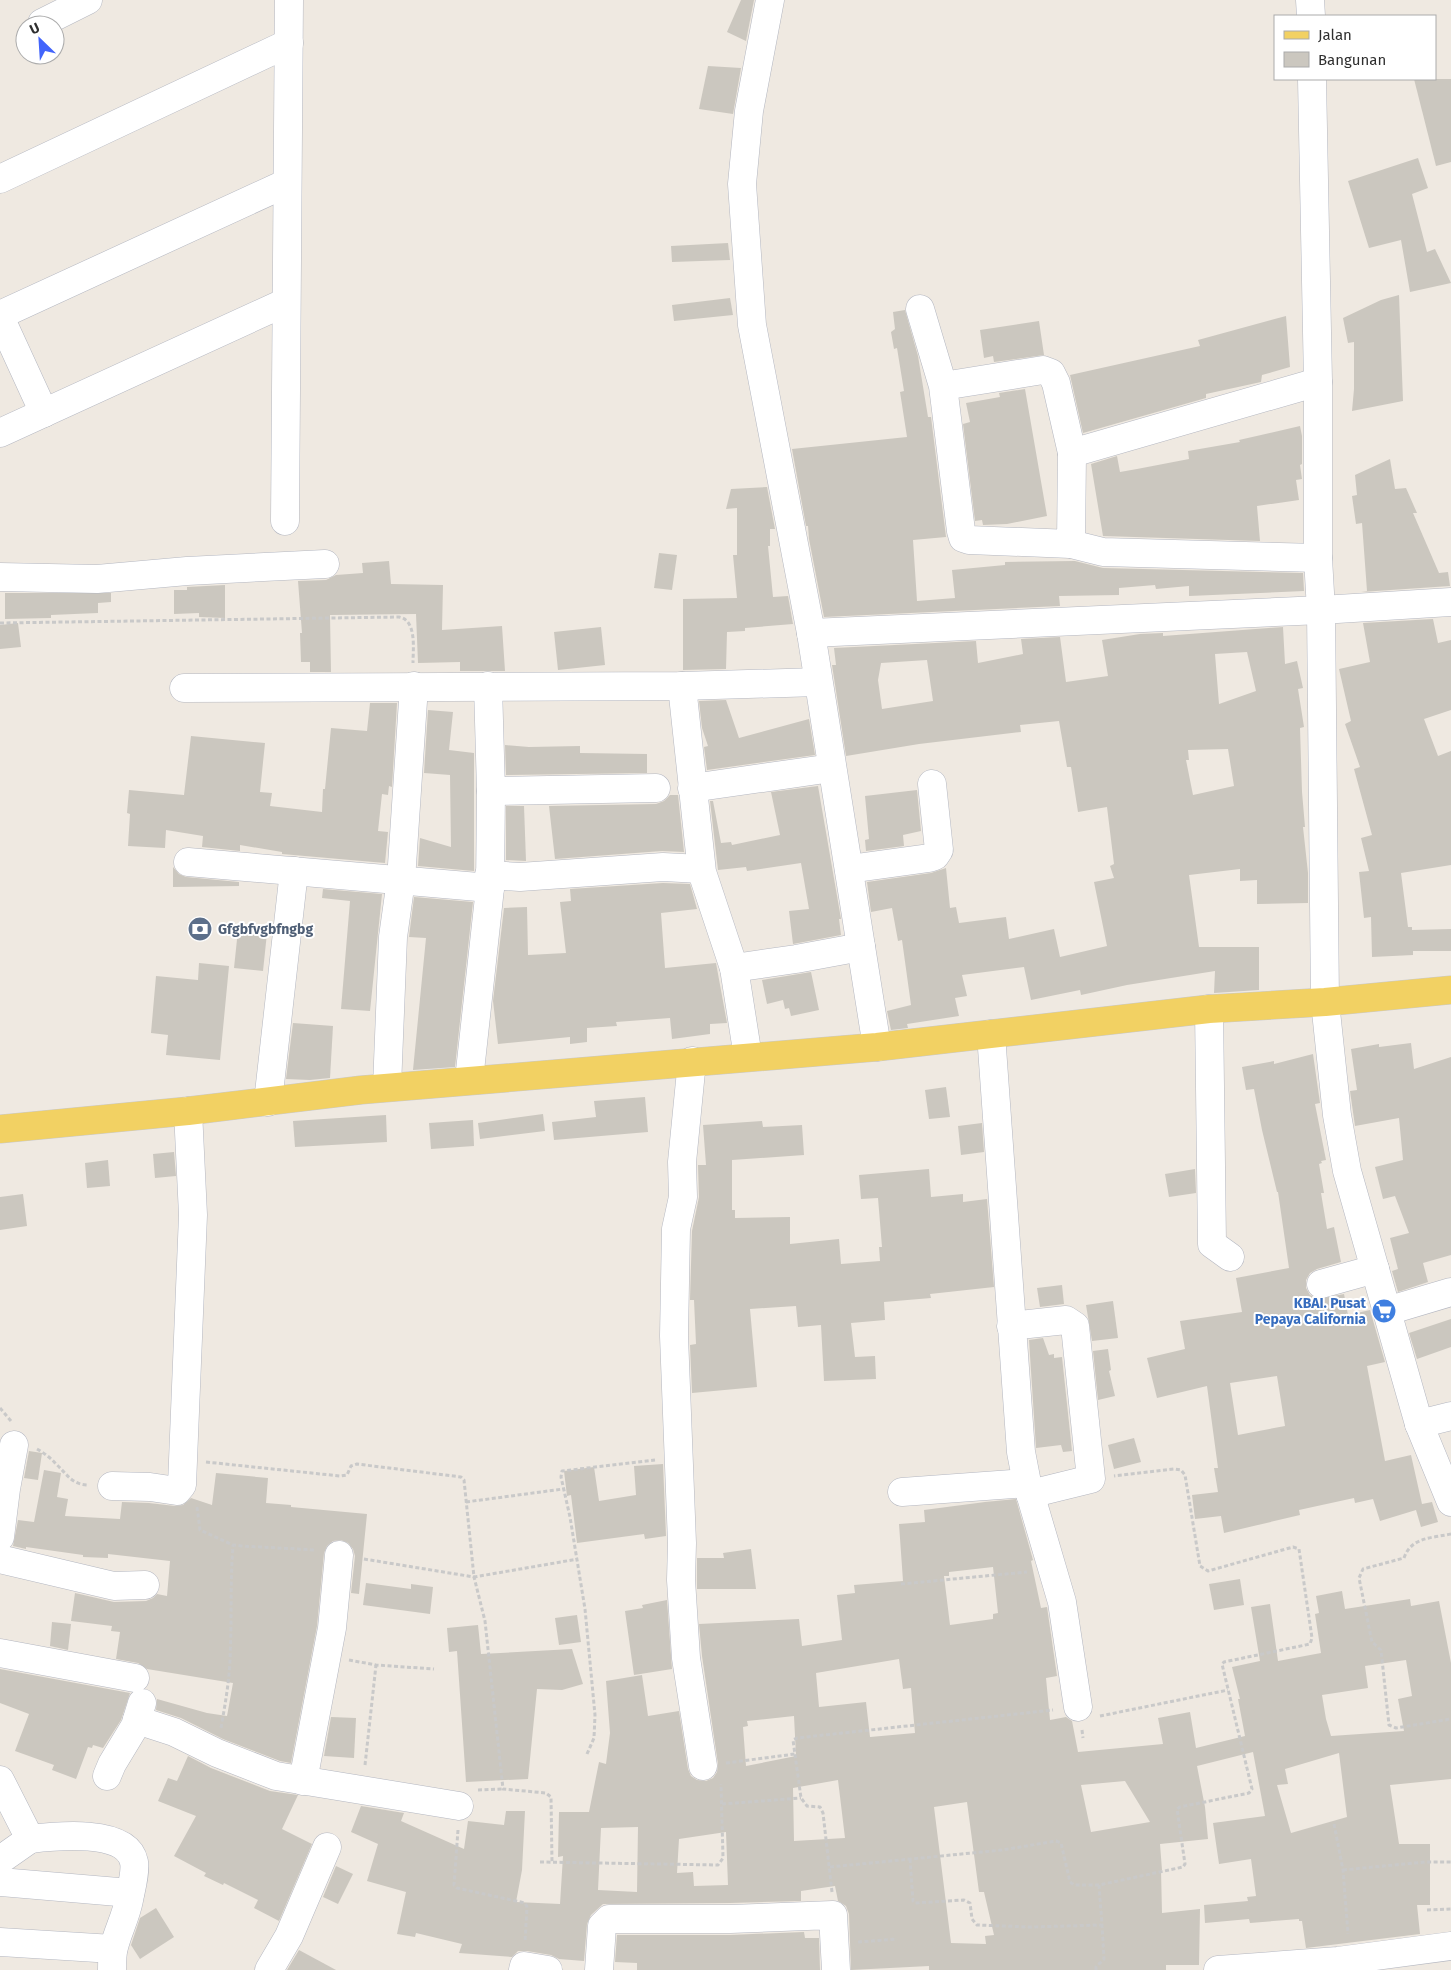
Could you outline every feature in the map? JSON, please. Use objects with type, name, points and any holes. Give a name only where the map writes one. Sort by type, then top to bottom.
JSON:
[{"type":"main road","points":[[0,1129],[188,1111],[387,1087],[877,1047],[1209,1009],[1325,1002],[1451,990]]},
{"type":"street","points":[[58,15],[88,0]]},
{"type":"street","points":[[285,521],[289,0]]},
{"type":"street","points":[[770,0],[749,111],[742,184],[752,325],[810,633],[877,1047]]},
{"type":"street","points":[[1310,0],[1311,15]]},
{"type":"street","points":[[0,178],[289,43]]},
{"type":"street","points":[[1312,80],[1318,382],[1318,558],[1321,610],[1325,1002],[1337,1115],[1347,1171],[1419,1424],[1451,1502]]},
{"type":"street","points":[[44,413],[0,316],[287,183]]},
{"type":"street","points":[[0,433],[286,302]]},
{"type":"street","points":[[920,309],[943,386],[963,538],[969,540],[1072,544],[1103,552],[1318,558]]},
{"type":"street","points":[[943,386],[1043,370],[1051,374],[1056,383],[1072,453],[1072,544]]},
{"type":"street","points":[[1072,453],[1318,382]]},
{"type":"street","points":[[0,577],[97,579],[187,571],[326,564]]},
{"type":"street","points":[[810,633],[1321,610],[1451,602]]},
{"type":"street","points":[[184,688],[488,686],[554,692],[818,682]]},
{"type":"street","points":[[387,1087],[393,937],[401,880],[414,686]]},
{"type":"street","points":[[469,1080],[489,881],[491,791],[488,686]]},
{"type":"street","points":[[682,686],[701,869],[734,968],[748,1057]]},
{"type":"street","points":[[692,788],[832,768]]},
{"type":"street","points":[[849,869],[929,858],[938,853],[932,784]]},
{"type":"street","points":[[491,791],[656,788]]},
{"type":"street","points":[[188,862],[401,880],[489,881],[520,877],[663,867],[701,869]]},
{"type":"street","points":[[268,1102],[294,871]]},
{"type":"street","points":[[734,968],[861,947]]},
{"type":"street","points":[[1209,1009],[1212,1244],[1230,1256]]},
{"type":"street","points":[[991,1034],[1021,1452],[1029,1488],[1062,1602],[1088,1712]]},
{"type":"street","points":[[692,1061],[682,1162],[683,1197],[676,1239],[674,1336],[682,1543],[681,1580],[686,1658],[712,1775]]},
{"type":"street","points":[[112,1486],[150,1487],[177,1491],[182,1484],[193,1215],[188,1111]]},
{"type":"street","points":[[1321,1284],[1375,1269]]},
{"type":"street","points":[[1387,1311],[1451,1292]]},
{"type":"street","points":[[902,1492],[1029,1488],[1091,1479],[1075,1326],[1066,1320],[1011,1326]]},
{"type":"street","points":[[1419,1424],[1451,1416]]},
{"type":"street","points":[[0,1537],[14,1445]]},
{"type":"street","points":[[303,1781],[332,1628],[340,1555]]},
{"type":"street","points":[[0,1559],[114,1586],[145,1585]]},
{"type":"street","points":[[0,1654],[138,1700],[174,1732],[276,1776],[459,1806]]},
{"type":"street","points":[[107,1776],[138,1700]]},
{"type":"street","points":[[0,1780],[30,1839]]},
{"type":"street","points":[[0,1860],[30,1839],[62,1835],[103,1838],[122,1846],[132,1854],[135,1864],[130,1893],[112,1959],[0,1942]]},
{"type":"street","points":[[269,1970],[289,1936],[327,1847]]},
{"type":"street","points":[[0,1882],[130,1893]]},
{"type":"street","points":[[599,1970],[602,1926],[609,1919],[730,1919],[833,1915],[836,1970]]},
{"type":"street","points":[[1218,1970],[1350,1960],[1451,1946]]},
{"type":"path","points":[[0,623],[401,617],[406,618],[411,626],[414,686]]},
{"type":"path","points":[[14,1445],[33,1446],[78,1484],[112,1486]]},
{"type":"path","points":[[587,1754],[594,1738],[595,1715],[585,1609],[578,1559],[561,1477],[563,1470],[678,1458]]},
{"type":"path","points":[[184,1460],[340,1476],[347,1475],[352,1466],[357,1464],[461,1477],[464,1480],[474,1576],[485,1621],[503,1789]]},
{"type":"path","points":[[1091,1479],[1174,1469],[1181,1470],[1185,1475],[1200,1566],[1208,1571],[1293,1546],[1299,1548],[1312,1638],[1310,1644],[1224,1662],[1222,1664],[1252,1789],[1249,1793],[1177,1809],[1185,1864],[1183,1867],[1100,1885],[1074,1885],[1070,1882],[1061,1843],[1056,1842],[1002,1850],[830,1867],[823,1813],[820,1807],[807,1806],[801,1798],[793,1740],[797,1738],[1088,1712],[1228,1690]]},
{"type":"path","points":[[466,1502],[563,1489]]},
{"type":"path","points":[[201,1532],[233,1545],[319,1550],[474,1576],[578,1559]]},
{"type":"path","points":[[1451,1534],[1414,1542],[1406,1551],[1404,1558],[1363,1569],[1359,1578],[1372,1642],[1381,1650],[1389,1725],[1396,1728],[1451,1720]]},
{"type":"path","points":[[217,1752],[228,1684],[233,1545]]},
{"type":"path","points":[[901,1584],[1053,1570]]},
{"type":"path","points":[[327,1657],[376,1665],[434,1669]]},
{"type":"path","points":[[362,1791],[376,1665]]},
{"type":"path","points":[[540,1862],[718,1865],[723,1858],[722,1804],[712,1775],[795,1754]]},
{"type":"path","points":[[531,1969],[527,1907],[525,1903],[457,1888],[454,1885],[459,1806],[462,1794],[469,1790],[503,1789],[546,1793],[551,1797],[552,1862]]},
{"type":"path","points":[[722,1804],[801,1798]]},
{"type":"path","points":[[1334,1824],[1343,1870],[1350,1960]]},
{"type":"path","points":[[910,1859],[915,1904],[964,1900],[970,1904],[972,1919],[977,1925],[1030,1927],[1102,1925]]},
{"type":"path","points":[[1343,1870],[1425,1862],[1451,1862]]},
{"type":"path","points":[[1096,1970],[1096,1967],[1104,1959],[1100,1885]]},
{"type":"path","points":[[1427,1910],[1451,1909]]},
{"type":"path","points":[[834,1943],[897,1939]]},
{"type":"building","points":[[741,0],[754,0],[746,41],[727,32]]},
{"type":"building","points":[[708,66],[741,68],[733,114],[699,109]]},
{"type":"building","points":[[1451,79],[1451,162],[1436,166],[1414,80]]},
{"type":"building","points":[[1418,158],[1428,188],[1412,194],[1427,252],[1435,249],[1451,283],[1410,292],[1401,240],[1369,248],[1348,181]]},
{"type":"building","points":[[728,243],[730,260],[672,262],[671,246]]},
{"type":"building","points":[[1399,295],[1403,401],[1352,411],[1354,342],[1348,343],[1343,318],[1381,300]]},
{"type":"building","points":[[730,298],[733,315],[674,321],[672,305]]},
{"type":"building","points":[[905,310],[918,356],[928,417],[931,417],[946,537],[913,540],[917,601],[955,598],[952,570],[1005,565],[1005,562],[1075,561],[1103,568],[1303,573],[1304,591],[1189,596],[1189,586],[1156,589],[1155,585],[1119,588],[1119,595],[1059,596],[1060,606],[824,617],[792,449],[907,437],[900,392],[904,391],[897,348],[894,349],[891,332],[895,329],[893,312]]},
{"type":"building","points":[[1286,316],[1290,367],[1262,375],[1261,382],[1206,394],[1206,398],[1083,433],[1070,375],[1200,346],[1198,340]]},
{"type":"building","points":[[1039,321],[1044,355],[994,362],[993,356],[984,358],[980,330]]},
{"type":"building","points":[[1025,389],[1047,516],[1007,524],[983,525],[982,520],[975,521],[963,424],[970,422],[966,403],[1000,397],[999,393]]},
{"type":"building","points":[[1300,426],[1302,436],[1302,464],[1300,465],[1302,479],[1296,480],[1299,500],[1257,506],[1260,541],[1103,536],[1091,464],[1117,456],[1120,472],[1137,469],[1189,459],[1188,451],[1240,442],[1239,440]]},
{"type":"building","points":[[1390,459],[1395,489],[1406,488],[1417,513],[1413,513],[1439,573],[1448,572],[1450,586],[1361,592],[1367,591],[1362,523],[1356,524],[1352,496],[1357,495],[1355,475]]},
{"type":"building","points":[[767,487],[775,529],[770,529],[770,546],[768,546],[773,597],[788,596],[793,624],[745,628],[745,631],[727,632],[726,669],[683,670],[683,599],[737,598],[733,555],[737,555],[737,508],[726,509],[731,489]]},
{"type":"building","points":[[659,553],[677,555],[672,590],[654,588]]},
{"type":"building","points":[[389,561],[391,584],[443,585],[442,630],[502,626],[505,671],[460,671],[460,662],[418,663],[416,614],[330,615],[331,672],[310,672],[310,662],[301,662],[300,633],[302,633],[298,581],[326,580],[336,575],[363,573],[362,563]]},
{"type":"building","points":[[225,585],[225,618],[199,617],[199,613],[174,614],[174,590],[187,590],[187,587]]},
{"type":"building","points":[[5,593],[111,593],[111,602],[98,603],[98,613],[51,615],[51,618],[5,619]]},
{"type":"building","points":[[1433,619],[1438,643],[1451,640],[1451,710],[1424,719],[1438,756],[1451,751],[1451,865],[1401,873],[1408,927],[1412,927],[1412,930],[1451,929],[1451,951],[1413,951],[1413,955],[1372,957],[1371,917],[1364,918],[1359,872],[1369,871],[1361,838],[1372,835],[1354,769],[1360,767],[1345,724],[1351,721],[1339,669],[1370,662],[1363,623]]},
{"type":"building","points":[[18,623],[21,647],[0,649],[0,625]]},
{"type":"building","points":[[601,627],[605,665],[558,670],[554,632]]},
{"type":"building","points":[[1283,627],[1285,664],[1297,661],[1303,688],[1298,689],[1304,727],[1300,728],[1305,827],[1303,827],[1308,873],[1308,903],[1257,904],[1257,880],[1240,881],[1240,869],[1189,875],[1199,947],[1259,947],[1259,990],[1214,993],[1215,971],[1127,985],[1081,995],[1080,990],[1031,1000],[1024,967],[962,975],[967,996],[955,998],[959,1016],[907,1024],[908,1028],[891,1030],[887,1011],[911,1005],[902,940],[898,941],[892,908],[871,912],[867,882],[931,873],[946,868],[950,908],[956,907],[959,923],[1006,917],[1009,939],[1054,929],[1060,957],[1107,946],[1094,882],[1114,878],[1110,866],[1114,864],[1107,807],[1078,812],[1071,767],[1067,767],[1059,721],[1020,725],[1021,732],[919,744],[846,756],[832,665],[836,665],[834,648],[976,641],[978,663],[1023,654],[1021,639],[1060,637],[1066,682],[1108,676],[1102,640],[1140,634],[1163,633],[1163,636]],"holes":[[[1247,652],[1256,691],[1219,704],[1215,654]],[[927,660],[933,701],[882,709],[878,680],[881,663]],[[1228,749],[1234,786],[1193,795],[1186,760],[1189,760],[1188,750]]]},
{"type":"building","points":[[726,700],[739,738],[809,719],[815,755],[707,770],[704,747],[708,746],[702,728],[699,701]]},
{"type":"building","points":[[370,703],[397,703],[392,787],[389,786],[388,795],[382,794],[378,831],[388,832],[385,863],[282,854],[282,852],[240,845],[240,851],[202,847],[203,836],[166,830],[165,848],[128,846],[130,814],[127,813],[129,790],[184,795],[191,736],[265,743],[260,792],[272,793],[270,806],[322,812],[331,728],[367,731]]},
{"type":"building","points":[[428,710],[453,712],[449,750],[474,753],[474,871],[418,866],[420,838],[451,847],[450,775],[424,773]]},
{"type":"building","points":[[505,745],[529,747],[580,746],[580,753],[647,754],[647,773],[506,775]]},
{"type":"building","points":[[818,786],[841,919],[839,919],[841,935],[793,944],[789,911],[809,909],[801,863],[747,871],[746,867],[718,870],[710,801],[713,801],[721,843],[731,842],[732,845],[780,835],[771,792]]},
{"type":"building","points":[[917,790],[921,831],[903,835],[904,846],[866,851],[865,840],[869,839],[865,796]]},
{"type":"building","points":[[670,795],[678,795],[684,852],[662,851],[555,859],[549,806],[656,804],[664,801]]},
{"type":"building","points":[[506,806],[524,806],[526,861],[506,860]]},
{"type":"building","points":[[173,867],[179,874],[186,877],[239,882],[239,886],[173,887]]},
{"type":"building","points":[[663,883],[690,884],[697,909],[661,913],[665,968],[716,963],[727,1023],[710,1024],[710,1034],[672,1039],[670,1018],[616,1022],[617,1026],[587,1028],[587,1042],[570,1044],[570,1037],[498,1044],[493,1001],[504,908],[527,907],[528,955],[566,953],[560,902],[571,901],[570,889]]},
{"type":"building","points":[[323,889],[382,894],[370,1011],[341,1009],[350,901],[322,898]]},
{"type":"building","points":[[414,897],[473,902],[455,1067],[413,1070],[426,938],[409,937]]},
{"type":"building","points":[[238,930],[267,933],[263,971],[234,968]]},
{"type":"building","points":[[199,963],[229,966],[220,1060],[166,1055],[168,1035],[151,1033],[156,976],[198,980]]},
{"type":"building","points":[[811,972],[819,1010],[791,1016],[789,1008],[785,1009],[783,1000],[767,1004],[762,980]]},
{"type":"building","points":[[293,1023],[333,1026],[330,1078],[310,1080],[286,1079]]},
{"type":"building","points":[[1411,1043],[1414,1069],[1451,1057],[1451,1255],[1423,1263],[1428,1282],[1398,1292],[1392,1271],[1398,1269],[1390,1238],[1409,1233],[1395,1196],[1383,1199],[1375,1167],[1403,1160],[1399,1118],[1355,1126],[1350,1091],[1357,1090],[1351,1049],[1379,1044],[1379,1047]]},
{"type":"building","points":[[1313,1054],[1320,1103],[1315,1104],[1326,1160],[1321,1161],[1322,1163],[1319,1164],[1324,1193],[1321,1193],[1327,1229],[1334,1227],[1341,1262],[1310,1273],[1306,1280],[1306,1288],[1310,1295],[1318,1299],[1344,1294],[1348,1315],[1370,1310],[1385,1362],[1367,1366],[1385,1461],[1411,1455],[1422,1504],[1432,1502],[1438,1522],[1421,1527],[1416,1510],[1380,1521],[1373,1499],[1355,1503],[1354,1498],[1299,1510],[1300,1515],[1224,1533],[1221,1516],[1195,1519],[1192,1495],[1218,1492],[1214,1468],[1218,1468],[1207,1386],[1157,1398],[1147,1358],[1185,1349],[1180,1321],[1242,1312],[1236,1278],[1289,1268],[1278,1192],[1262,1130],[1254,1089],[1246,1090],[1242,1067],[1274,1061],[1274,1064]],"holes":[[[1277,1376],[1285,1426],[1238,1435],[1230,1383]]]},
{"type":"building","points":[[946,1087],[950,1117],[929,1119],[925,1090]]},
{"type":"building","points":[[645,1097],[648,1132],[554,1140],[552,1122],[596,1117],[594,1101]]},
{"type":"building","points":[[543,1114],[545,1131],[480,1139],[478,1123]]},
{"type":"building","points":[[386,1115],[387,1142],[295,1147],[293,1121]]},
{"type":"building","points":[[473,1120],[474,1146],[431,1149],[429,1123]]},
{"type":"building","points":[[762,1121],[763,1127],[802,1125],[804,1155],[732,1160],[732,1210],[735,1210],[735,1218],[790,1217],[790,1244],[839,1239],[841,1264],[880,1261],[879,1247],[882,1247],[878,1198],[861,1199],[859,1175],[929,1169],[931,1197],[963,1194],[963,1202],[987,1199],[994,1287],[930,1294],[931,1298],[884,1302],[885,1320],[851,1323],[855,1357],[875,1356],[876,1379],[824,1381],[821,1325],[798,1327],[796,1306],[750,1309],[757,1387],[692,1393],[690,1345],[696,1344],[694,1300],[690,1300],[692,1231],[699,1197],[698,1165],[706,1165],[703,1125]]},
{"type":"building","points":[[982,1123],[984,1152],[961,1155],[958,1126]]},
{"type":"building","points":[[174,1152],[176,1176],[155,1178],[153,1154]]},
{"type":"building","points":[[108,1160],[110,1186],[87,1188],[85,1163]]},
{"type":"building","points":[[1195,1169],[1196,1193],[1169,1197],[1165,1174]]},
{"type":"building","points":[[23,1194],[27,1226],[0,1230],[0,1197]]},
{"type":"building","points":[[1062,1285],[1064,1304],[1040,1307],[1037,1288]]},
{"type":"building","points":[[1113,1301],[1118,1338],[1092,1341],[1086,1305]]},
{"type":"building","points":[[1451,1319],[1451,1347],[1417,1359],[1409,1333]]},
{"type":"building","points":[[1043,1338],[1049,1355],[1054,1354],[1054,1358],[1062,1357],[1072,1451],[1063,1452],[1061,1445],[1036,1448],[1029,1340]]},
{"type":"building","points":[[1108,1349],[1111,1370],[1109,1371],[1115,1396],[1098,1400],[1093,1351]]},
{"type":"building","points":[[1134,1438],[1141,1462],[1114,1469],[1108,1445]]},
{"type":"building","points":[[29,1451],[42,1453],[38,1480],[24,1478]]},
{"type":"building","points":[[663,1464],[666,1536],[645,1539],[644,1534],[577,1543],[571,1495],[567,1496],[564,1471],[594,1467],[599,1501],[636,1495],[634,1466]]},
{"type":"building","points":[[44,1470],[61,1473],[57,1497],[68,1499],[65,1516],[120,1519],[122,1502],[175,1506],[183,1505],[191,1498],[212,1505],[216,1473],[268,1478],[266,1503],[367,1514],[359,1594],[351,1593],[355,1556],[353,1549],[348,1543],[341,1540],[333,1541],[327,1546],[324,1553],[317,1626],[291,1763],[280,1761],[223,1739],[181,1718],[156,1710],[157,1699],[207,1713],[227,1716],[233,1683],[147,1669],[138,1663],[116,1659],[120,1632],[111,1631],[112,1626],[71,1621],[75,1593],[114,1602],[146,1601],[157,1594],[167,1596],[170,1561],[108,1554],[108,1558],[83,1557],[83,1555],[13,1546],[18,1520],[34,1522]]},
{"type":"building","points":[[1016,1499],[1033,1560],[1031,1561],[1041,1608],[1047,1607],[1057,1676],[1046,1678],[1050,1720],[1066,1717],[1072,1721],[1078,1752],[1163,1744],[1158,1718],[1190,1712],[1196,1748],[1245,1736],[1238,1699],[1240,1699],[1232,1667],[1260,1661],[1251,1607],[1270,1604],[1278,1661],[1321,1653],[1315,1614],[1319,1613],[1316,1596],[1342,1591],[1345,1609],[1410,1599],[1411,1606],[1439,1601],[1451,1663],[1451,1779],[1390,1785],[1399,1844],[1430,1844],[1430,1905],[1417,1905],[1420,1934],[1306,1948],[1302,1921],[1299,1921],[1299,1919],[1250,1923],[1249,1919],[1205,1923],[1204,1905],[1248,1901],[1247,1897],[1256,1896],[1251,1859],[1219,1864],[1213,1823],[1265,1816],[1253,1752],[1197,1766],[1205,1807],[1208,1839],[1160,1844],[1162,1913],[1200,1909],[1199,1965],[1166,1965],[1166,1970],[929,1970],[929,1966],[851,1970],[849,1914],[846,1906],[838,1901],[835,1886],[801,1891],[801,1901],[603,1904],[591,1915],[587,1924],[584,1961],[559,1959],[551,1955],[527,1951],[518,1951],[512,1957],[459,1953],[462,1944],[416,1933],[415,1937],[397,1934],[406,1892],[367,1881],[378,1844],[351,1832],[361,1806],[404,1813],[401,1821],[464,1849],[468,1821],[504,1825],[506,1811],[525,1811],[522,1870],[516,1902],[560,1904],[563,1856],[558,1857],[559,1812],[589,1812],[599,1762],[606,1764],[610,1733],[606,1681],[642,1675],[648,1716],[679,1711],[688,1769],[691,1776],[697,1780],[706,1781],[713,1778],[717,1772],[718,1764],[699,1624],[799,1619],[802,1646],[842,1640],[837,1595],[855,1593],[854,1585],[903,1581],[899,1524],[925,1522],[924,1510]],"holes":[[[993,1567],[998,1613],[993,1614],[993,1619],[950,1625],[944,1576],[949,1576],[949,1572]],[[899,1659],[903,1689],[911,1688],[915,1733],[870,1737],[866,1702],[819,1707],[816,1673]],[[1406,1660],[1412,1696],[1398,1699],[1404,1731],[1331,1736],[1322,1695],[1368,1688],[1365,1666]],[[794,1716],[796,1756],[746,1766],[743,1727],[748,1726],[747,1721]],[[1339,1753],[1347,1817],[1291,1833],[1277,1785],[1288,1784],[1285,1769]],[[838,1780],[845,1838],[794,1841],[793,1788]],[[1125,1781],[1150,1822],[1091,1832],[1081,1785]],[[967,1802],[979,1892],[984,1892],[994,1935],[985,1936],[986,1944],[951,1943],[934,1807]],[[638,1827],[637,1892],[598,1890],[601,1828]],[[726,1832],[728,1885],[694,1886],[693,1872],[677,1873],[679,1839]]]},
{"type":"building","points":[[751,1549],[756,1589],[697,1589],[697,1558],[724,1558],[723,1553]]},
{"type":"building","points":[[1240,1579],[1244,1605],[1214,1610],[1209,1584]]},
{"type":"building","points":[[366,1583],[411,1589],[411,1584],[433,1587],[430,1614],[363,1605]]},
{"type":"building","points":[[667,1600],[672,1669],[634,1675],[625,1611],[643,1608],[642,1605]]},
{"type":"building","points":[[577,1615],[581,1642],[559,1645],[555,1618]]},
{"type":"building","points":[[52,1622],[71,1624],[68,1650],[50,1646]]},
{"type":"building","points":[[478,1625],[481,1654],[572,1649],[583,1684],[562,1690],[537,1689],[528,1779],[466,1782],[457,1651],[449,1652],[447,1628]]},
{"type":"building","points":[[0,1669],[130,1693],[121,1720],[103,1748],[93,1745],[92,1748],[88,1747],[76,1779],[52,1770],[54,1765],[15,1751],[29,1714],[0,1703]]},
{"type":"building","points":[[331,1717],[356,1718],[354,1758],[324,1756]]},
{"type":"building","points":[[188,1756],[211,1768],[270,1791],[298,1795],[282,1829],[312,1844],[279,1921],[254,1908],[258,1900],[224,1883],[223,1885],[204,1876],[206,1873],[174,1856],[196,1816],[158,1801],[168,1778],[177,1781]]},
{"type":"building","points":[[336,1866],[353,1874],[338,1904],[323,1897]]},
{"type":"building","points":[[156,1908],[174,1937],[140,1959],[131,1945],[140,1918]]},
{"type":"building","points":[[804,1932],[805,1938],[819,1938],[820,1970],[637,1970],[637,1963],[615,1962],[617,1935],[730,1935]]},
{"type":"building","points":[[299,1950],[336,1970],[287,1970]]},
{"type":"place","name":"Gfgbfvgbfngbg","points":[[200,929]]},
{"type":"place","name":"KBAI. Pusat Pepaya California","points":[[1384,1311]]}]
